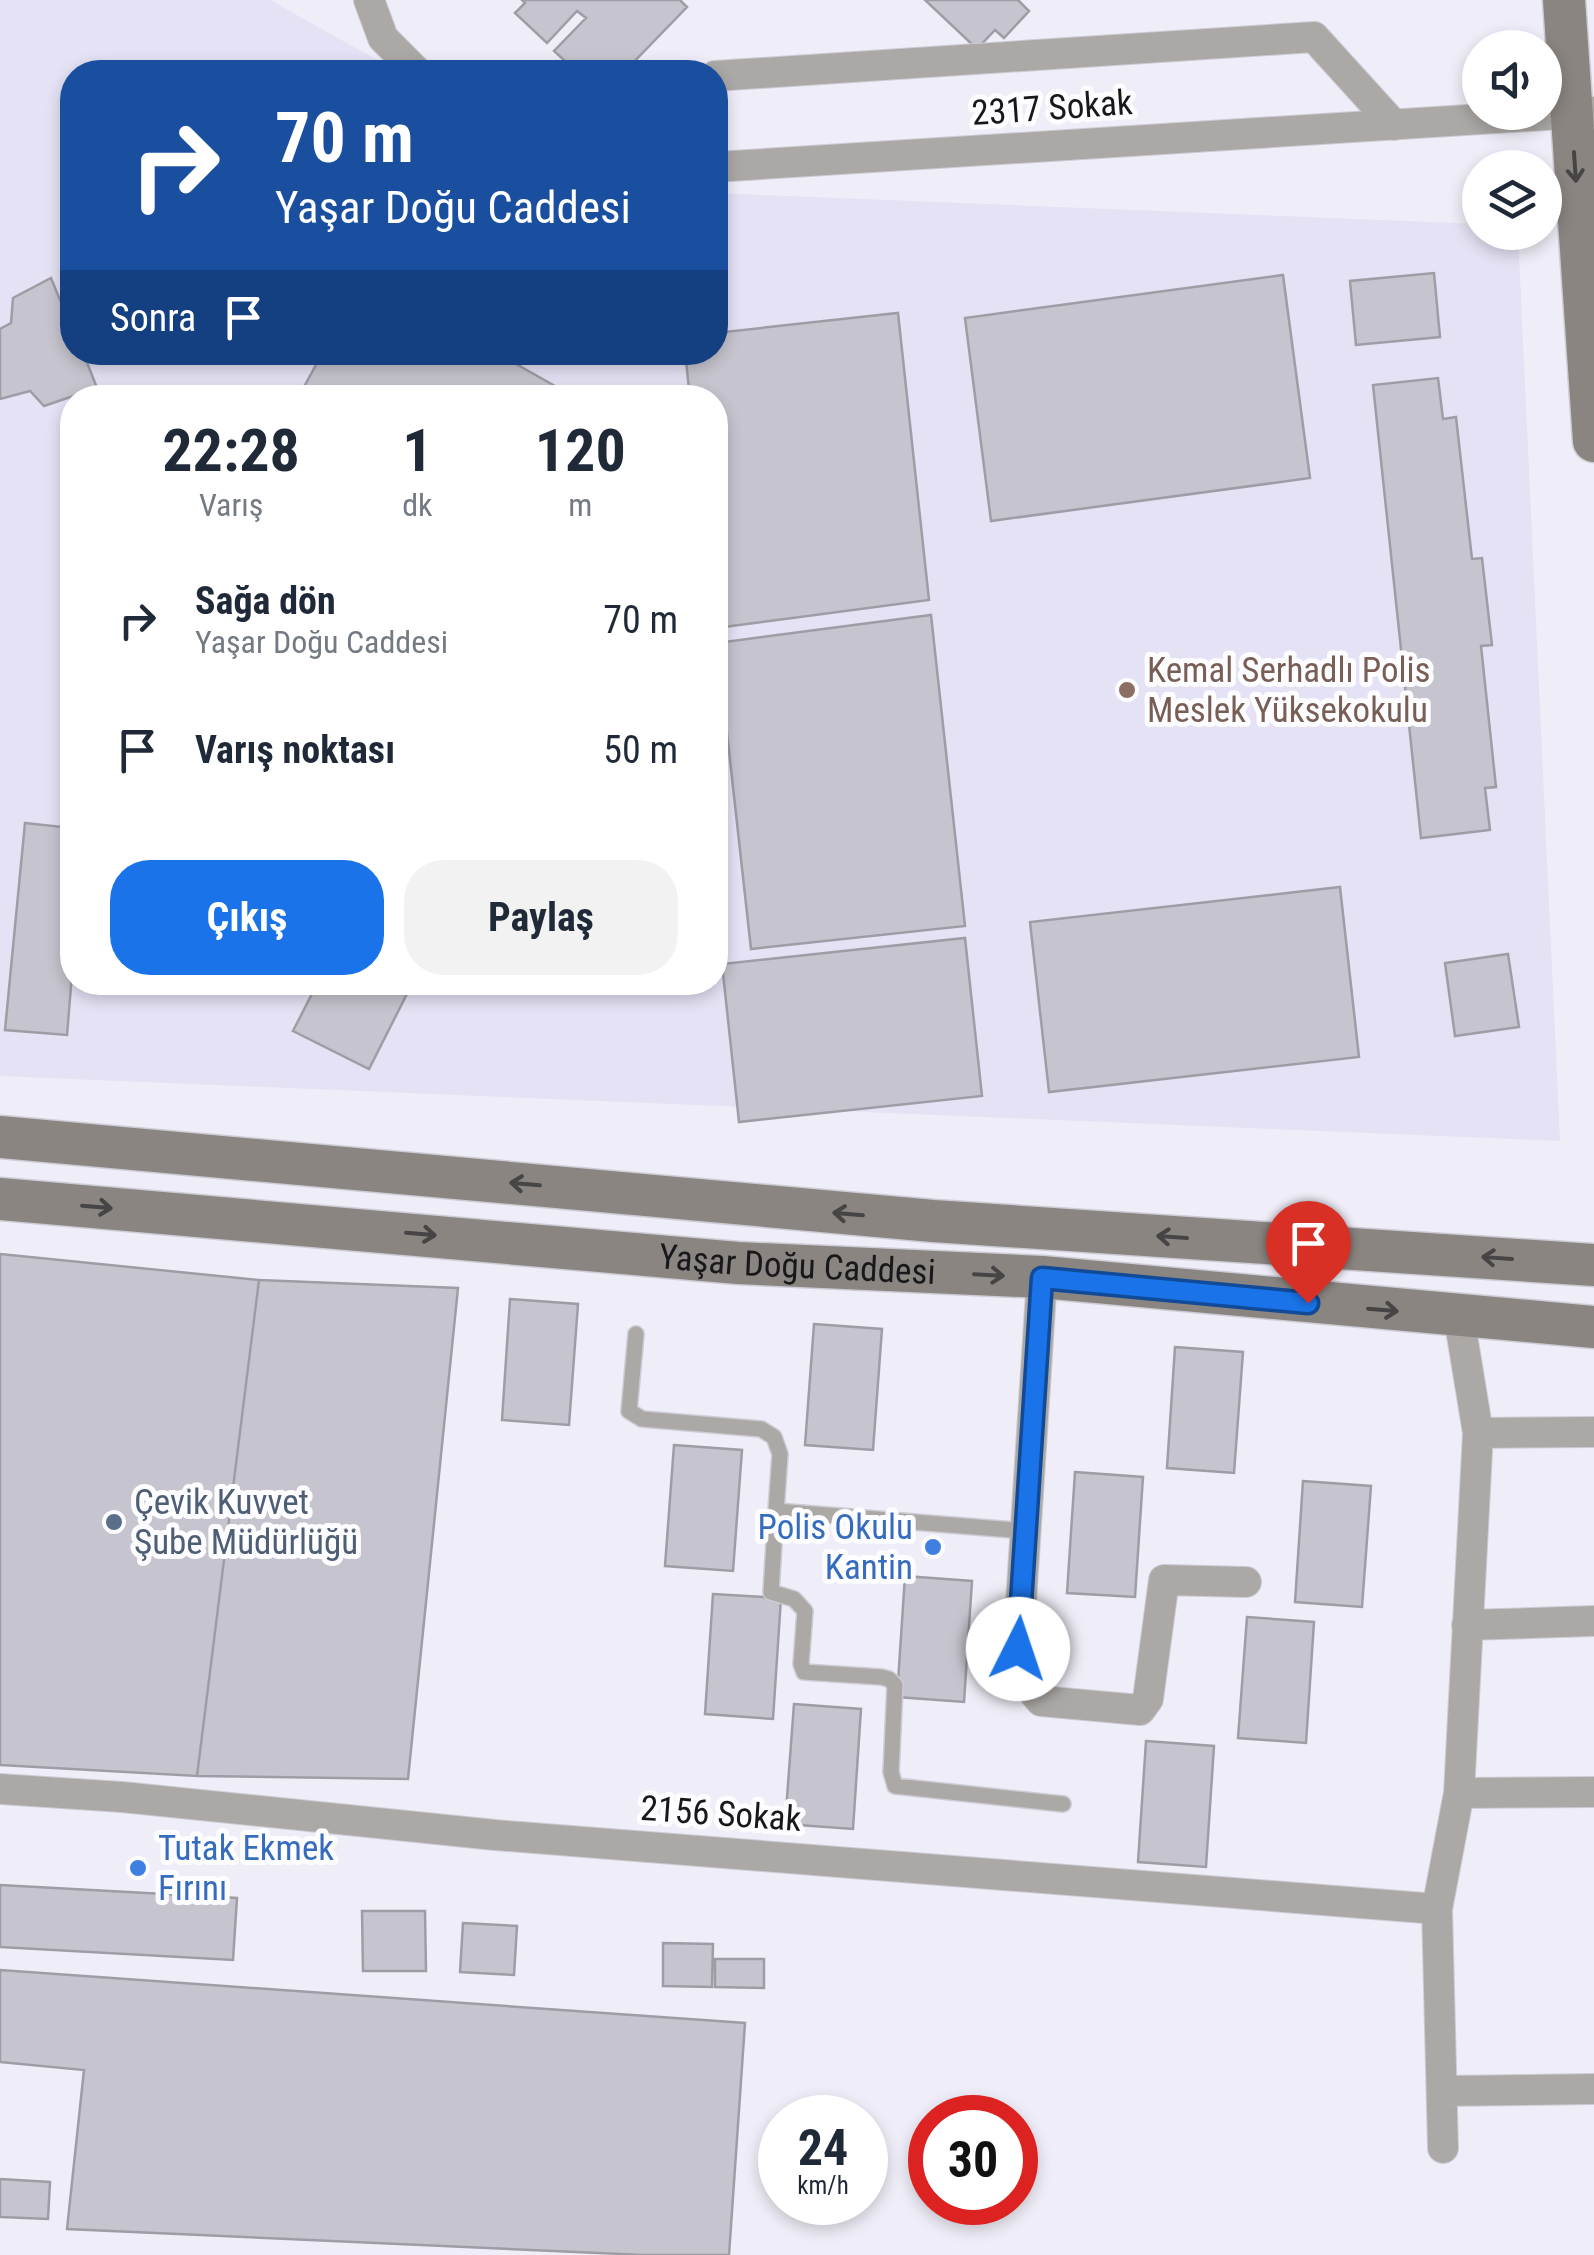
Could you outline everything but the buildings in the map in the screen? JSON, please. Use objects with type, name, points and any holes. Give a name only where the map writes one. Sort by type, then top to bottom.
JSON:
[{"type":"main road","points":[[1564,0],[1583,113],[1594,441]]},
{"type":"main road","name":"Yaşar Doğu Caddesi","points":[[0,1137],[933,1221],[1594,1264]]},
{"type":"main road","name":"Yaşar Doğu Caddesi","points":[[0,1199],[738,1264],[1042,1278],[1594,1327]]},
{"type":"street","points":[[369,0],[382,38],[405,60]]},
{"type":"street","name":"2317 Sokak","points":[[728,75],[1314,36],[1394,124]]},
{"type":"street","name":"2317 Sokak","points":[[728,166],[1583,113]]},
{"type":"street","points":[[1042,1278],[1018,1649],[1024,1681],[1041,1701],[1140,1710],[1148,1699],[1164,1580],[1246,1582]]},
{"type":"street","points":[[1443,2148],[1437,1910],[1460,1793],[1478,1433],[1459,1317]]},
{"type":"street","points":[[1478,1433],[1594,1432]]},
{"type":"street","points":[[1467,1625],[1594,1620]]},
{"type":"street","name":"2156 Sokak","points":[[0,1789],[495,1835],[1437,1910]]},
{"type":"street","points":[[1460,1793],[1594,1792]]},
{"type":"street","points":[[1442,2090],[1594,2089]]},
{"type":"lane","points":[[636,1334],[630,1411],[642,1420],[761,1429],[774,1437],[780,1454],[771,1592],[794,1599],[805,1610],[801,1664],[804,1672],[881,1677],[895,1686],[890,1772],[895,1786],[1063,1804]]},
{"type":"lane","points":[[776,1511],[1026,1532]]},
{"type":"shaded area","name":"Kemal Serhadlı Polis Meslek Yüksekokulu","points":[[0,0],[270,0],[378,60],[60,60],[60,365],[728,365],[728,194],[1462,223],[1462,250],[1519,250],[1560,1141],[0,1076]]},
{"type":"place","name":"Kemal Serhadlı Polis Meslek Yüksekokulu","points":[[1127,690]]},
{"type":"place","name":"Çevik Kuvvet Şube Müdürlüğü","points":[[114,1522]]},
{"type":"place","name":"Polis Okulu Kantin","points":[[933,1547]]},
{"type":"place","name":"Tutak Ekmek Fırını","points":[[138,1868]]},
{"type":"route","points":[[1018,1649],[1042,1278],[1308,1303]]}]
